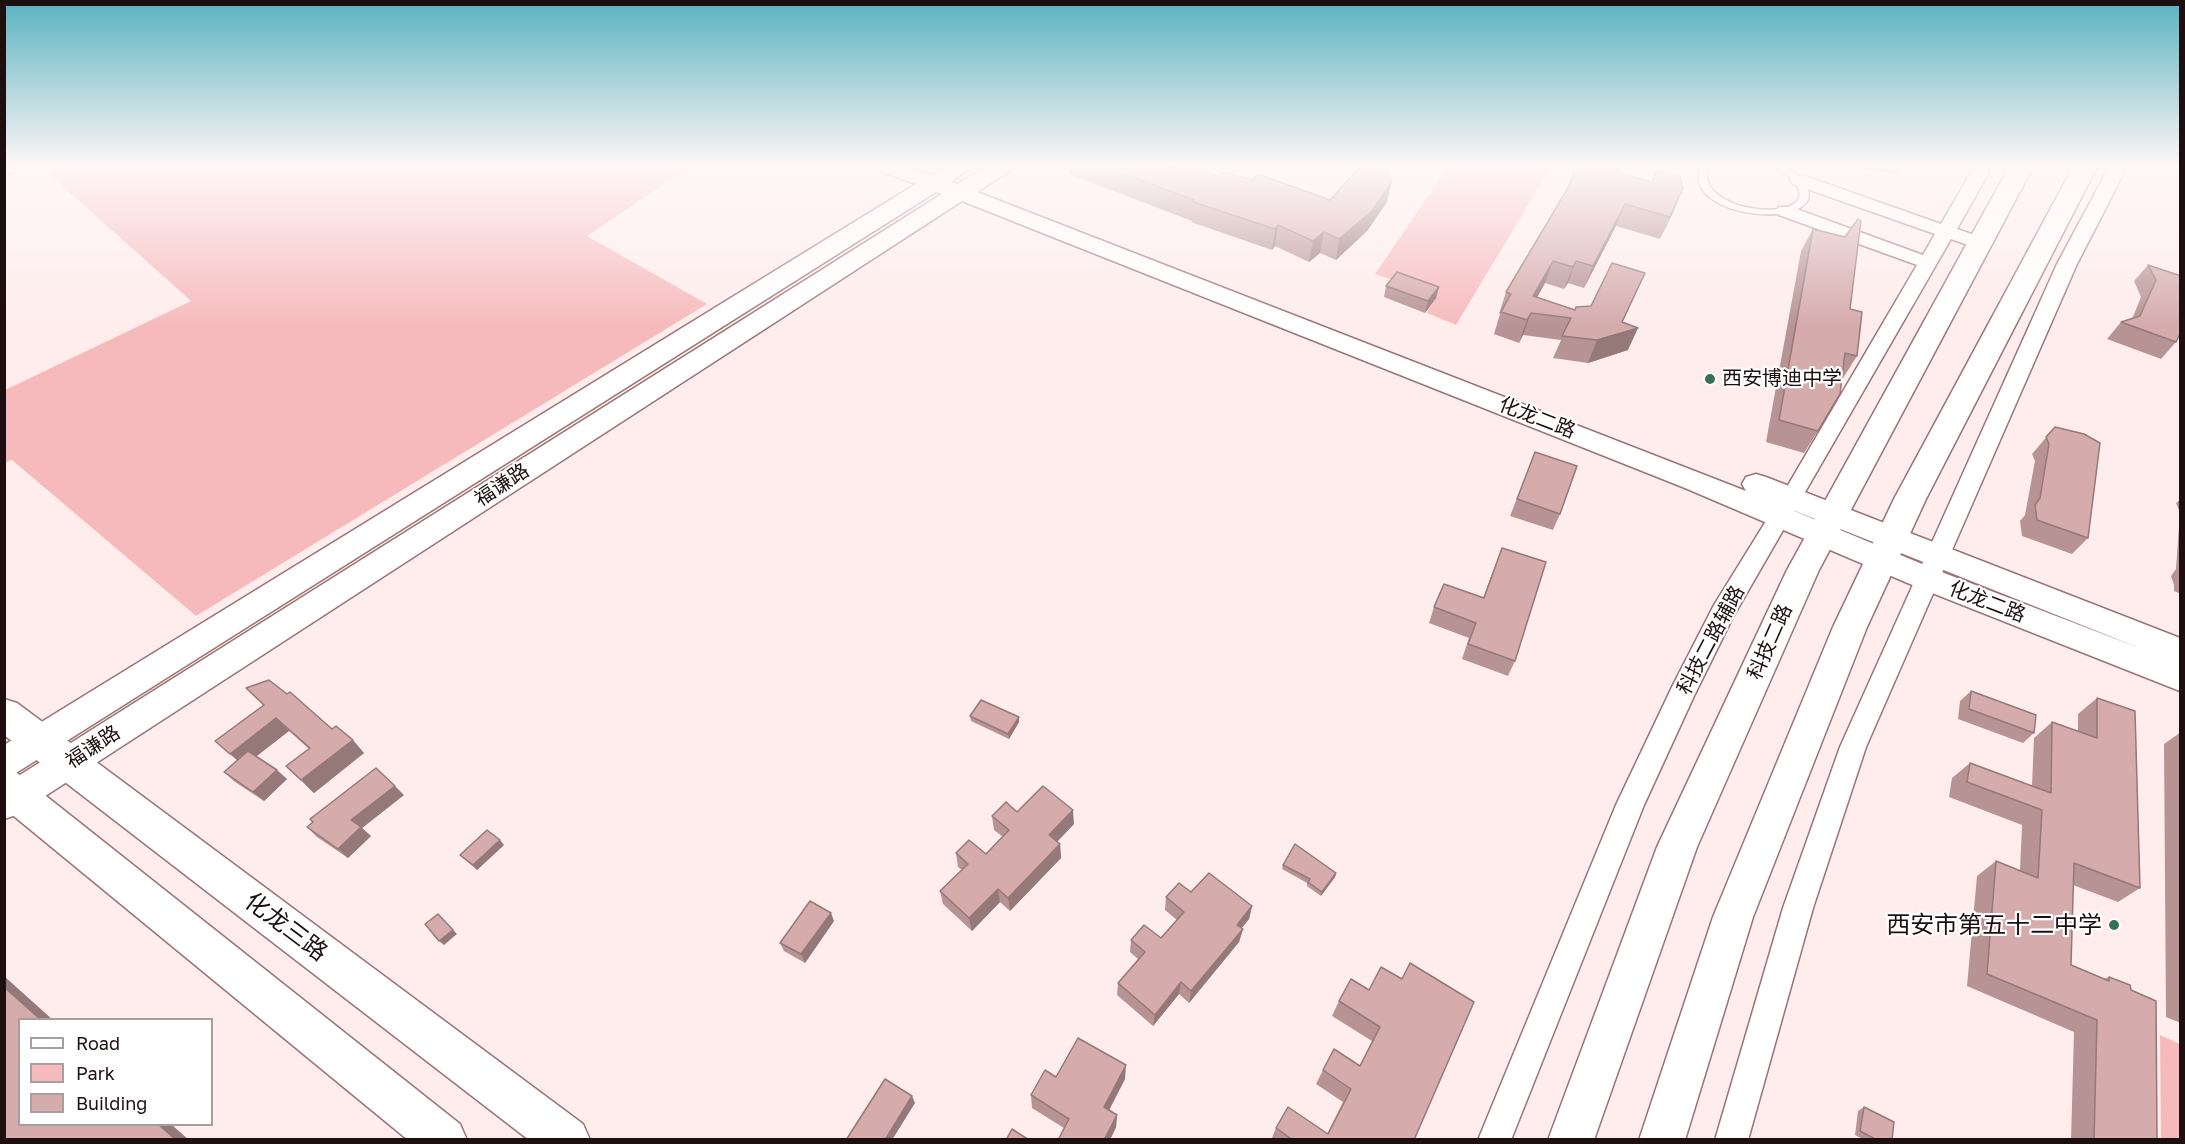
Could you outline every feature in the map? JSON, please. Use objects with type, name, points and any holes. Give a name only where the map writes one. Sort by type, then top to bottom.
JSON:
[{"type":"main road","name":"科技二路","points":[[1571,1140],[1677,847],[1803,570],[1992,220]]},
{"type":"main road","points":[[1662,1140],[1733,917],[1850,627],[1886,548],[2057,220]]},
{"type":"main road","name":"化龙三路","points":[[4,714],[567,1140]]},
{"type":"main road","points":[[8,787],[444,1140]]},
{"type":"street","name":"福谦路","points":[[8,787],[54,752],[886,220]]},
{"type":"street","name":"化龙二路","points":[[1060,220],[1787,507],[1933,568],[2181,678]]},
{"type":"street","points":[[1809,220],[1928,263]]},
{"type":"street","points":[[1915,220],[1980,243]]},
{"type":"street","name":"科技二路辅路","points":[[1494,1140],[1630,805],[1681,695],[1723,612],[1787,507],[1952,220]]},
{"type":"street","points":[[1731,1140],[1798,908],[1853,747],[2067,264],[2090,220]]},
{"type":"street","name":"化龙二路","points":[[1933,568],[2181,651]]},
{"type":"green space","points":[[101,220],[610,220],[587,236],[707,304],[196,616],[12,460],[5,463],[5,390],[191,301]]},
{"type":"green space","points":[[1412,220],[1519,220],[1456,325],[1427,313],[1437,295],[1375,274]]},
{"type":"green space","points":[[2160,1035],[2180,1044],[2180,1139],[2161,1139]]},
{"type":"building","points":[[1249,220],[1361,220],[1339,239],[1324,232],[1313,241],[1278,225],[1275,229]]},
{"type":"building","points":[[1549,220],[1617,220],[1593,266],[1576,261],[1573,267],[1553,261],[1533,296],[1575,310],[1576,307],[1591,306],[1612,263],[1645,273],[1622,322],[1638,328],[1597,340],[1562,336],[1571,318],[1531,313],[1527,320],[1501,312],[1511,294],[1506,292]]},
{"type":"building","points":[[1857,220],[1861,221],[1850,309],[1862,312],[1857,356],[1845,353],[1840,394],[1818,431],[1779,420],[1813,229],[1845,237]]},
{"type":"building","points":[[2148,265],[2181,276],[2181,332],[2176,342],[2121,322],[2140,316],[2156,280]]},
{"type":"building","points":[[1397,272],[1439,287],[1428,301],[1386,286]]},
{"type":"building","points":[[2055,427],[2084,434],[2100,443],[2088,538],[2037,520],[2035,505],[2040,498],[2049,444],[2046,437]]},
{"type":"building","points":[[1535,452],[1577,466],[1560,514],[1517,499]]},
{"type":"building","points":[[1502,548],[1546,562],[1515,661],[1468,644],[1476,623],[1434,607],[1444,584],[1484,598]]},
{"type":"building","points":[[269,680],[287,694],[290,692],[332,729],[336,726],[353,740],[301,780],[286,766],[310,748],[276,718],[230,754],[215,741],[264,705],[246,688]]},
{"type":"building","points":[[1971,691],[2036,715],[2034,733],[1969,709]]},
{"type":"building","points":[[2097,698],[2135,711],[2140,888],[2074,863],[2071,965],[2109,981],[2109,977],[2130,985],[2131,990],[2156,1001],[2157,1140],[2094,1140],[2097,1020],[1987,974],[1996,861],[2038,878],[2042,810],[1967,782],[1970,763],[2051,793],[2052,722],[2097,738]]},
{"type":"building","points":[[981,700],[1019,717],[1008,734],[970,716]]},
{"type":"building","points":[[248,751],[277,770],[253,792],[224,772]]},
{"type":"building","points":[[376,768],[395,786],[351,820],[361,827],[338,849],[307,827],[313,822],[310,819]]},
{"type":"building","points":[[1043,786],[1073,810],[1049,835],[1060,844],[1008,898],[998,889],[969,918],[940,891],[968,864],[956,853],[969,840],[986,854],[1009,830],[992,816],[1006,802],[1017,812]]},
{"type":"building","points":[[487,830],[500,840],[473,865],[460,855]]},
{"type":"building","points":[[1295,844],[1336,873],[1322,892],[1308,882],[1310,879],[1283,865]]},
{"type":"building","points":[[1209,873],[1252,906],[1237,925],[1243,929],[1191,991],[1181,982],[1155,1015],[1118,983],[1145,952],[1131,940],[1144,925],[1161,938],[1184,912],[1166,897],[1179,883],[1191,892]]},
{"type":"building","points":[[810,901],[831,913],[801,954],[780,943]]},
{"type":"building","points":[[438,914],[453,930],[439,941],[425,924]]},
{"type":"building","points":[[1410,963],[1474,1002],[1414,1140],[1293,1140],[1276,1128],[1288,1107],[1328,1134],[1351,1089],[1323,1070],[1334,1049],[1360,1066],[1380,1027],[1339,1001],[1351,979],[1369,990],[1381,967],[1402,979]]},
{"type":"building","points":[[4,987],[39,1018],[18,1018],[18,1126],[160,1126],[176,1140],[4,1140]]},
{"type":"building","points":[[1078,1038],[1126,1065],[1104,1107],[1117,1115],[1104,1140],[1058,1140],[1069,1119],[1031,1095],[1045,1070],[1056,1077]]},
{"type":"building","points":[[885,1079],[912,1096],[885,1140],[846,1140]]},
{"type":"building","points":[[1864,1107],[1894,1122],[1892,1140],[1877,1140],[1860,1131]]},
{"type":"building","points":[[1012,1129],[1029,1140],[1006,1140]]},
{"type":"place","name":"西安博迪中学","points":[[1710,379]]},
{"type":"place","name":"西安市第五十二中学","points":[[2114,925]]}]
